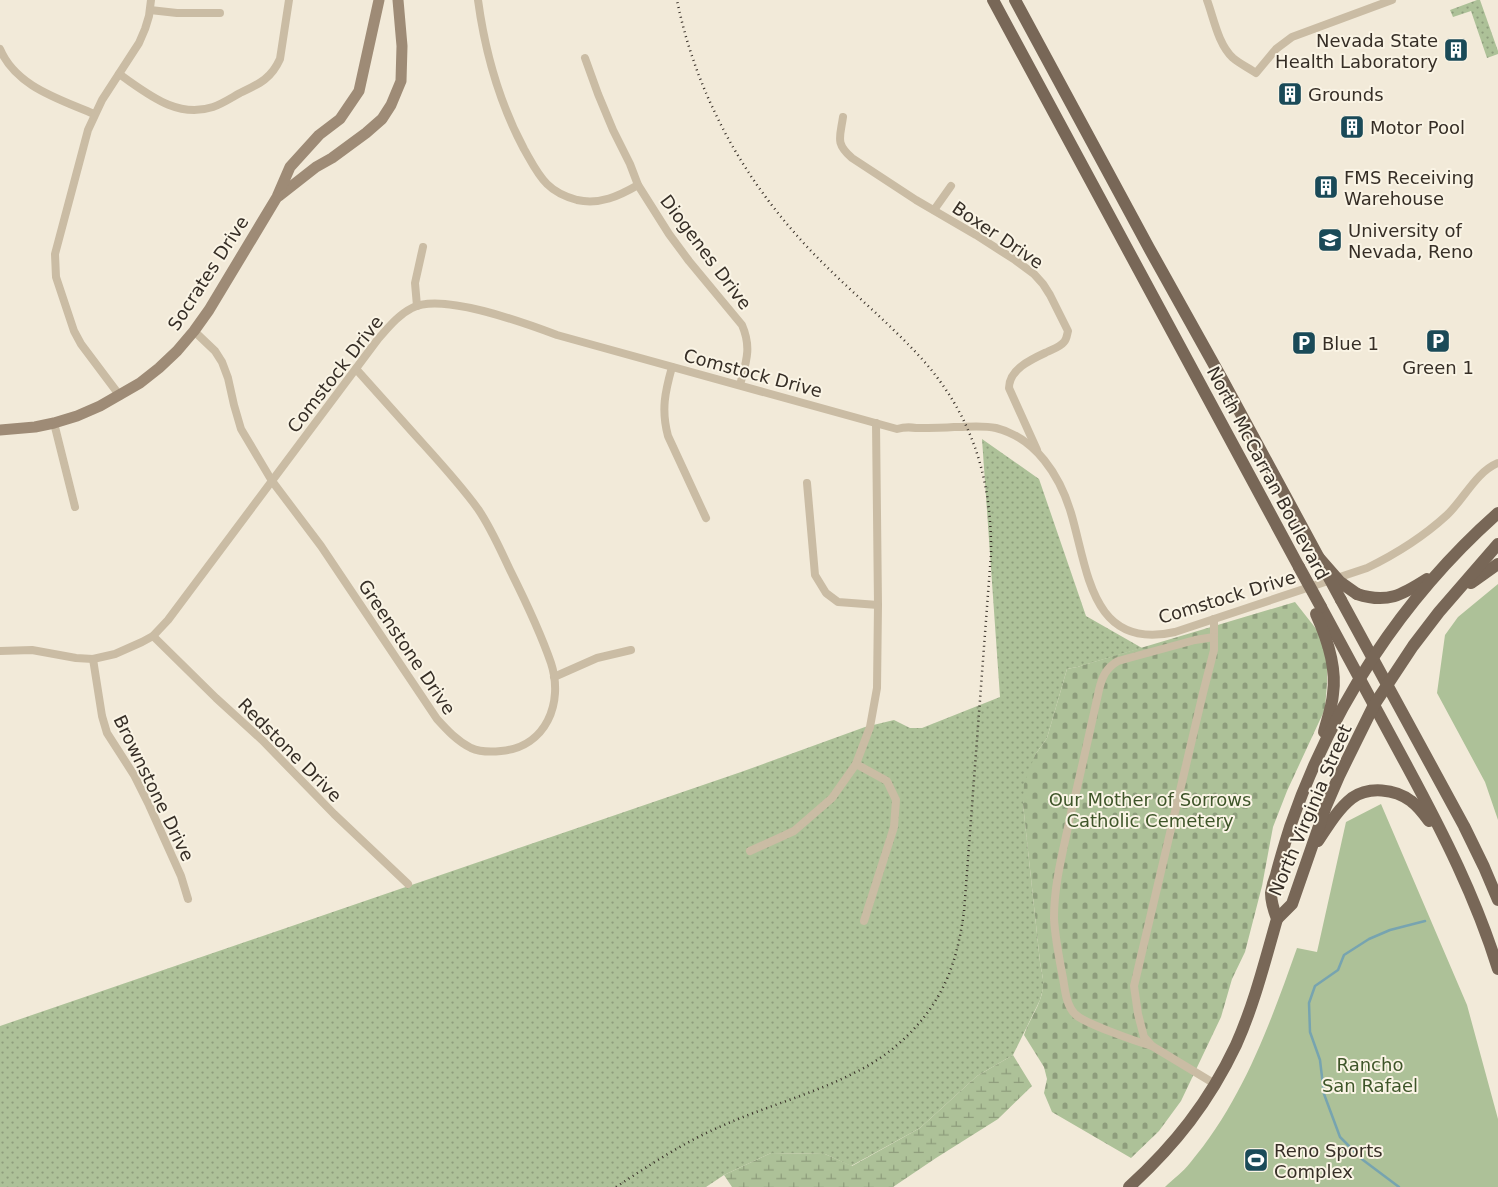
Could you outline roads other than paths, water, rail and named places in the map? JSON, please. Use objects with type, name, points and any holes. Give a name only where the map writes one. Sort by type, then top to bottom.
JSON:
[{"type":"main road","name":"North McCarran Boulevard","points":[[993,0],[1299,567],[1317,608],[1360,679],[1453,855],[1475,903],[1498,969]]},
{"type":"main road","name":"North McCarran Boulevard","points":[[1015,0],[1464,826],[1498,900]]},
{"type":"main road","name":"North Virginia Street","points":[[1128,1187],[1145,1172],[1194,1118],[1236,1045],[1262,973],[1277,919],[1272,906],[1271,892],[1297,808],[1319,754],[1336,720],[1373,657],[1409,607],[1440,571],[1498,513]]},
{"type":"main road","name":"North Virginia Street","points":[[1277,919],[1292,904],[1339,776],[1374,705],[1418,639],[1498,544]]},
{"type":"main road","points":[[1319,558],[1340,582],[1357,594],[1376,599],[1397,596],[1440,571]]},
{"type":"main road","points":[[1456,593],[1498,564]]},
{"type":"main road","points":[[1317,608],[1331,655],[1334,681],[1334,692],[1319,754]]},
{"type":"main road","points":[[1310,851],[1345,805],[1354,797],[1377,790],[1400,794],[1412,801],[1426,816],[1453,855]]},
{"type":"street","points":[[120,396],[77,337],[57,284],[55,254],[94,114],[139,44],[145,29],[151,0]]},
{"type":"street","points":[[119,74],[164,104],[175,108],[199,110],[220,104],[263,82],[276,68],[280,59],[289,0]]},
{"type":"street","name":"Socrates Drive","points":[[0,430],[35,427],[54,423],[100,406],[140,383],[177,351],[209,310],[278,197],[290,167],[319,135],[340,119],[359,91],[379,0]]},
{"type":"street","name":"Socrates Drive","points":[[278,197],[316,167],[332,158],[366,133],[382,119],[391,105],[401,81],[402,46],[398,0]]},
{"type":"street","points":[[478,0],[487,52],[496,81],[517,135],[540,176],[547,184],[566,196],[589,202],[612,198],[638,185]]},
{"type":"street","points":[[1207,0],[1220,38],[1232,57],[1256,73],[1276,49],[1292,37],[1392,0]]},
{"type":"street","points":[[150,10],[177,13],[220,13]]},
{"type":"street","points":[[0,49],[8,64],[29,84],[94,114]]},
{"type":"street","name":"Diogenes Drive","points":[[585,58],[601,103],[638,185],[669,234],[689,261],[742,325],[748,345],[748,356],[740,385]]},
{"type":"street","name":"Boxer Drive","points":[[843,117],[839,139],[840,144],[843,150],[852,158],[976,235],[1034,274],[1050,295],[1068,330],[1064,342],[1017,370],[1009,381],[1009,388],[1039,454]]},
{"type":"street","name":"Boxer Drive","points":[[934,210],[951,186]]},
{"type":"street","points":[[417,306],[415,284],[424,247]]},
{"type":"street","name":"Comstock Drive","points":[[0,651],[32,650],[93,659],[115,654],[153,636],[168,620],[389,326],[400,316],[426,303],[444,303],[520,321],[557,335],[897,429],[903,427],[974,426],[995,428],[1018,437],[1033,448],[1046,462],[1064,493],[1071,512],[1081,555],[1098,603],[1104,613],[1114,622],[1136,634],[1160,635],[1175,632],[1367,568],[1424,535],[1461,500],[1483,472],[1490,466],[1498,463]]},
{"type":"street","name":"Greenstone Drive","points":[[194,331],[215,351],[222,362],[226,370],[238,421],[272,481],[321,546],[448,732],[460,742],[473,748],[492,752],[508,751],[521,746],[541,732],[553,708],[555,693],[551,665],[528,608],[494,536],[479,511],[453,478],[356,369]]},
{"type":"street","points":[[672,366],[664,397],[665,425],[668,436],[706,518]]},
{"type":"street","points":[[54,423],[75,507]]},
{"type":"street","points":[[750,851],[794,830],[832,798],[856,764],[870,727],[877,688],[876,423]]},
{"type":"street","points":[[807,483],[815,575],[826,593],[838,602],[878,605]]},
{"type":"street","points":[[1152,1046],[1144,1038],[1134,986],[1214,650],[1214,619]]},
{"type":"street","name":"Redstone Drive","points":[[153,636],[408,884]]},
{"type":"street","points":[[1214,637],[1195,640],[1118,661],[1105,671],[1099,690],[1056,882],[1054,919],[1057,948],[1066,994],[1072,1011],[1089,1022],[1152,1046],[1215,1084]]},
{"type":"street","points":[[554,677],[597,658],[631,650]]},
{"type":"street","name":"Brownstone Drive","points":[[93,659],[106,733],[134,775],[149,805],[181,876],[188,899]]},
{"type":"street","points":[[856,764],[887,781],[896,800],[894,827],[864,921]]},
{"type":"waterway","points":[[1399,1187],[1363,1160],[1340,1137],[1324,1094],[1320,1060],[1310,1032],[1309,1003],[1315,986],[1338,970],[1344,955],[1369,939],[1390,930],[1425,921]]},
{"type":"railway","points":[[616,1187],[669,1153],[710,1131],[822,1087],[869,1065],[911,1032],[923,1019],[942,990],[952,966],[964,912],[991,554],[988,500],[983,474],[976,449],[954,403],[922,359],[808,248],[772,206],[753,179],[720,123],[706,93],[694,63],[677,0]]},
{"type":"place","name":"Nevada State Health Laboratory","points":[[1456,50]]},
{"type":"place","name":"Grounds","points":[[1290,94]]},
{"type":"place","name":"Motor Pool","points":[[1352,127]]},
{"type":"place","name":"FMS Receiving Warehouse","points":[[1326,187]]},
{"type":"place","name":"University of Nevada, Reno","points":[[1330,240]]},
{"type":"place","name":"Green 1","points":[[1438,341]]},
{"type":"place","name":"Blue 1","points":[[1304,343]]},
{"type":"place","name":"Reno Sports Complex","points":[[1256,1160]]},
{"type":"park label","name":"Our Mother of Sorrows Catholic Cemetery","points":[[1150,810]]},
{"type":"park label","name":"Rancho San Rafael","points":[[1370,1074]]}]
